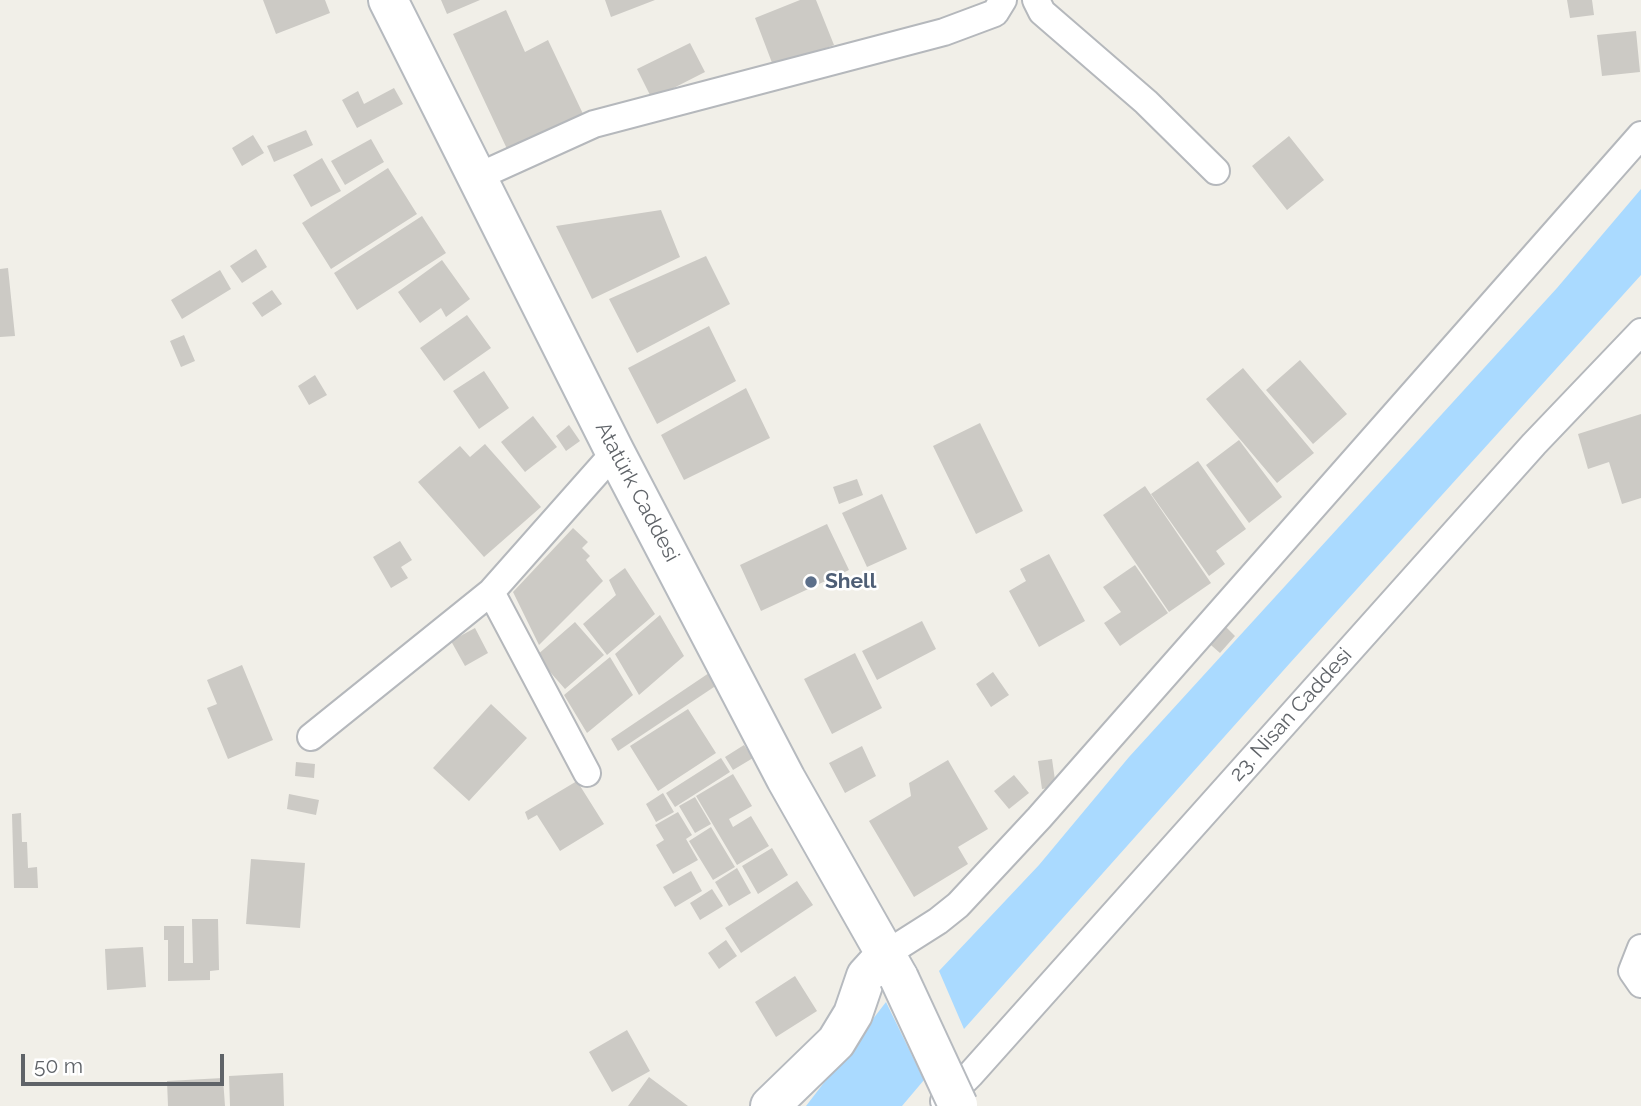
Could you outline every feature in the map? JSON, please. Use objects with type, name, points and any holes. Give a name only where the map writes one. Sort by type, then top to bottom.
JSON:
[{"type":"main road","name":"Atatürk Caddesi","points":[[388,0],[615,452],[786,779],[892,966],[950,1104]]},
{"type":"main road","points":[[770,1106],[835,1042],[853,1014],[866,976],[892,966]]},
{"type":"street","points":[[477,177],[594,124],[944,32],[995,13],[1003,0]]},
{"type":"street","points":[[1035,0],[1042,12],[1146,102],[1216,171]]},
{"type":"street","points":[[892,966],[958,905],[1039,818],[1641,135]]},
{"type":"street","name":"23. Nisan Caddesi","points":[[950,1104],[970,1076],[1525,454],[1641,332]]},
{"type":"street","points":[[311,737],[491,592],[615,452]]},
{"type":"street","points":[[491,592],[587,773]]},
{"type":"street","points":[[1641,948],[1632,971],[1641,984]]},
{"type":"water","points":[[1641,189],[1641,275],[964,1029],[939,971],[1039,865],[1129,757],[1557,288]]},
{"type":"water","points":[[886,1002],[924,1080],[902,1106],[806,1106]]},
{"type":"building","points":[[263,0],[325,0],[330,13],[276,34]]},
{"type":"building","points":[[441,0],[480,0],[447,14]]},
{"type":"building","points":[[605,0],[655,0],[611,17]]},
{"type":"building","points":[[800,0],[816,0],[834,45],[774,68],[755,18]]},
{"type":"building","points":[[1567,0],[1592,0],[1594,15],[1570,18]]},
{"type":"building","points":[[506,10],[525,52],[548,40],[584,116],[508,151],[453,34]]},
{"type":"building","points":[[1636,31],[1640,72],[1602,76],[1597,35]]},
{"type":"building","points":[[690,43],[705,72],[652,99],[637,69]]},
{"type":"building","points":[[394,88],[403,104],[357,128],[342,100],[358,91],[364,104]]},
{"type":"building","points":[[306,130],[313,145],[274,162],[267,146]]},
{"type":"building","points":[[253,135],[264,153],[242,166],[232,148]]},
{"type":"building","points":[[1289,136],[1324,180],[1287,210],[1252,166]]},
{"type":"building","points":[[371,139],[384,162],[345,185],[331,161]]},
{"type":"building","points":[[322,158],[341,191],[311,207],[293,175]]},
{"type":"building","points":[[388,168],[417,214],[331,269],[302,223]]},
{"type":"building","points":[[661,210],[680,257],[592,299],[556,226]]},
{"type":"building","points":[[422,216],[446,253],[357,310],[334,273]]},
{"type":"building","points":[[256,249],[267,267],[242,283],[230,266]]},
{"type":"building","points":[[706,256],[730,304],[637,353],[609,299]]},
{"type":"building","points":[[442,260],[470,299],[446,317],[441,308],[420,323],[398,292]]},
{"type":"building","points":[[8,268],[15,336],[0,337],[0,269]]},
{"type":"building","points":[[220,270],[231,289],[182,319],[171,300]]},
{"type":"building","points":[[272,290],[282,304],[262,317],[252,303]]},
{"type":"building","points":[[467,315],[491,348],[444,381],[420,348]]},
{"type":"building","points":[[709,326],[736,381],[657,424],[628,368]]},
{"type":"building","points":[[184,335],[195,361],[181,367],[170,341]]},
{"type":"building","points":[[1300,360],[1347,414],[1313,444],[1266,390]]},
{"type":"building","points":[[1243,368],[1314,453],[1277,483],[1206,399]]},
{"type":"building","points":[[484,371],[509,408],[479,429],[453,391]]},
{"type":"building","points":[[315,375],[327,395],[309,405],[298,386]]},
{"type":"building","points":[[746,388],[770,438],[684,480],[661,435]]},
{"type":"building","points":[[1641,414],[1641,498],[1622,504],[1609,462],[1588,469],[1578,434]]},
{"type":"building","points":[[533,416],[557,447],[525,472],[501,442]]},
{"type":"building","points":[[980,423],[1023,511],[976,534],[933,446]]},
{"type":"building","points":[[569,425],[580,441],[566,451],[556,436]]},
{"type":"building","points":[[1239,440],[1282,497],[1249,523],[1206,465]]},
{"type":"building","points":[[485,444],[541,507],[484,557],[418,482],[460,446],[470,457]]},
{"type":"building","points":[[1198,461],[1246,529],[1216,551],[1225,564],[1209,576],[1151,494]]},
{"type":"building","points":[[857,479],[863,495],[839,504],[833,487]]},
{"type":"building","points":[[1145,486],[1211,583],[1169,612],[1103,515]]},
{"type":"building","points":[[882,494],[907,549],[867,567],[842,513]]},
{"type":"building","points":[[827,524],[849,570],[761,611],[740,565]]},
{"type":"building","points":[[573,528],[588,542],[582,548],[590,556],[586,560],[603,581],[539,645],[513,592]]},
{"type":"building","points":[[400,541],[412,560],[401,567],[408,578],[391,588],[373,557]]},
{"type":"building","points":[[1049,554],[1085,621],[1039,647],[1009,591],[1026,581],[1020,569]]},
{"type":"building","points":[[1135,565],[1168,613],[1120,646],[1104,623],[1121,612],[1103,587]]},
{"type":"building","points":[[625,568],[655,614],[607,655],[583,624],[616,595],[609,580]]},
{"type":"building","points":[[660,615],[684,656],[639,695],[615,654]]},
{"type":"building","points":[[922,621],[936,649],[877,680],[862,651]]},
{"type":"building","points":[[1220,621],[1235,636],[1220,653],[1204,639]]},
{"type":"building","points":[[575,622],[604,655],[565,689],[536,656]]},
{"type":"building","points":[[475,628],[488,653],[465,666],[451,641]]},
{"type":"building","points":[[855,653],[882,708],[832,734],[804,679]]},
{"type":"building","points":[[610,657],[633,695],[587,733],[564,695]]},
{"type":"building","points":[[242,665],[273,740],[228,759],[207,708],[217,704],[207,680]]},
{"type":"building","points":[[993,672],[1009,695],[991,707],[976,684]]},
{"type":"building","points":[[709,673],[717,685],[618,751],[611,739]]},
{"type":"building","points":[[491,704],[527,738],[469,801],[433,768]]},
{"type":"building","points":[[688,709],[716,753],[658,791],[630,746]]},
{"type":"building","points":[[744,745],[753,758],[733,770],[725,757]]},
{"type":"building","points":[[862,746],[876,776],[845,793],[829,763]]},
{"type":"building","points":[[721,758],[730,772],[675,807],[666,793]]},
{"type":"building","points":[[1052,759],[1056,787],[1042,789],[1038,761]]},
{"type":"building","points":[[948,760],[988,829],[958,847],[968,864],[914,897],[869,821],[911,796],[909,783]]},
{"type":"building","points":[[296,762],[315,764],[314,778],[295,776]]},
{"type":"building","points":[[733,774],[752,806],[729,819],[733,827],[751,816],[769,846],[737,865],[696,796]]},
{"type":"building","points":[[1014,775],[1029,793],[1009,809],[994,791]]},
{"type":"building","points":[[577,781],[604,824],[560,851],[537,815],[528,820],[525,812]]},
{"type":"building","points":[[663,793],[674,812],[656,822],[646,804]]},
{"type":"building","points":[[289,794],[319,800],[316,815],[287,809]]},
{"type":"building","points":[[695,797],[711,824],[695,833],[679,806]]},
{"type":"building","points":[[678,812],[692,835],[686,839],[698,860],[673,874],[656,845],[664,840],[655,825]]},
{"type":"building","points":[[21,813],[22,842],[27,842],[28,868],[37,867],[38,888],[14,888],[12,814]]},
{"type":"building","points":[[711,827],[735,867],[713,880],[689,841]]},
{"type":"building","points":[[772,848],[788,875],[758,894],[742,866]]},
{"type":"building","points":[[251,859],[305,863],[300,928],[246,924]]},
{"type":"building","points":[[737,868],[751,893],[729,906],[715,882]]},
{"type":"building","points":[[691,871],[702,891],[675,907],[663,887]]},
{"type":"building","points":[[797,881],[813,905],[741,953],[725,928]]},
{"type":"building","points":[[712,889],[723,906],[700,920],[690,903]]},
{"type":"building","points":[[192,919],[218,919],[219,970],[210,971],[210,980],[168,981],[168,940],[164,940],[164,926],[184,926],[184,963],[193,963]]},
{"type":"building","points":[[726,940],[737,956],[719,969],[708,953]]},
{"type":"building","points":[[143,947],[146,987],[107,990],[105,949]]},
{"type":"building","points":[[795,976],[817,1011],[776,1037],[755,1002]]},
{"type":"building","points":[[627,1030],[650,1071],[612,1092],[589,1052]]},
{"type":"building","points":[[283,1073],[284,1106],[230,1106],[229,1076]]},
{"type":"building","points":[[649,1077],[688,1106],[628,1106]]},
{"type":"building","points":[[223,1078],[225,1106],[168,1106],[167,1081]]},
{"type":"place","name":"Shell","points":[[811,582]]}]
